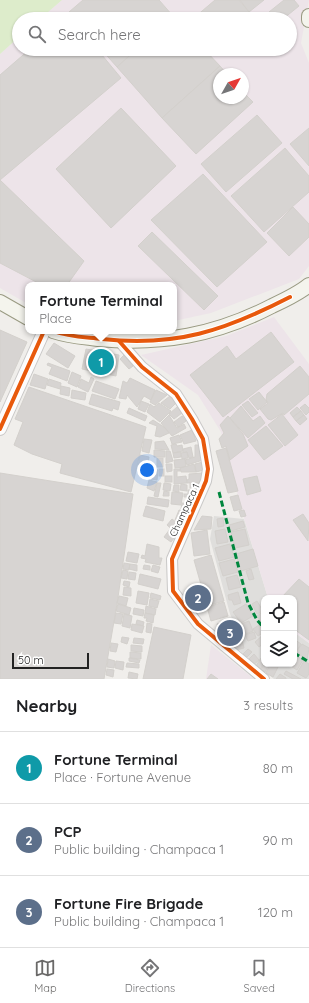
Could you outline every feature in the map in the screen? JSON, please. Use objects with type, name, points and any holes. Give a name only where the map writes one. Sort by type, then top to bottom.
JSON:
[{"type":"main road","points":[[63,334],[119,341],[171,339],[218,330],[259,313],[309,285]]},
{"type":"main road","points":[[0,302],[25,316]]},
{"type":"street","points":[[0,429],[43,334]]},
{"type":"street","name":"Champaca 1","points":[[119,341],[142,367],[176,394],[203,439],[208,469],[206,481],[172,558],[173,591],[198,624],[264,679]]},
{"type":"shaded area","points":[[62,0],[309,0],[301,43],[309,63],[309,266],[299,279],[211,313],[177,320],[177,282],[25,282],[25,302],[0,288],[0,54],[12,43],[12,56],[297,56],[297,12],[48,12]]},
{"type":"shaded area","points":[[274,317],[309,364],[309,643],[297,634],[297,595],[267,595],[244,518],[221,432],[198,395],[141,355],[226,336]]},
{"type":"shaded area","points":[[214,516],[244,519],[267,595],[261,595],[261,667],[297,667],[297,634],[309,643],[309,679],[274,679],[227,640],[240,635],[230,614],[210,539]]},
{"type":"shaded area","points":[[211,645],[254,679],[206,679]]},
{"type":"green space","points":[[0,0],[62,0],[48,12],[12,12],[12,43],[0,54]]},
{"type":"building","points":[[83,0],[159,0],[170,12],[69,12]]},
{"type":"building","points":[[215,0],[239,0],[249,12],[201,12]]},
{"type":"building","points":[[240,0],[264,0],[249,12]]},
{"type":"building","points":[[284,0],[294,0],[299,6],[292,12],[269,12]]},
{"type":"building","points":[[22,56],[103,56],[121,78],[0,180],[0,75]]},
{"type":"building","points":[[107,56],[129,56],[117,67]]},
{"type":"building","points":[[129,56],[211,56],[220,66],[218,68],[213,68],[213,72],[162,118],[117,67]]},
{"type":"building","points":[[213,72],[213,104],[249,104],[249,98],[253,102],[196,154],[162,118]]},
{"type":"building","points":[[121,108],[176,166],[111,228],[56,169]]},
{"type":"building","points":[[257,115],[282,143],[226,192],[201,164]]},
{"type":"building","points":[[309,128],[309,166],[290,144]]},
{"type":"building","points":[[285,148],[309,176],[309,192],[264,232],[231,196]]},
{"type":"building","points":[[203,174],[267,242],[217,287],[151,220]]},
{"type":"building","points":[[0,180],[84,261],[69,282],[36,282],[0,263]]},
{"type":"building","points":[[293,207],[309,224],[309,237],[289,256],[267,233]]},
{"type":"building","points":[[152,232],[218,296],[204,310],[177,284],[177,282],[175,282],[138,246]]},
{"type":"building","points":[[0,330],[27,342],[0,402]]},
{"type":"building","points":[[271,332],[294,362],[223,417],[190,375],[227,346],[236,359]]},
{"type":"building","points":[[54,343],[75,356],[68,368],[46,354]]},
{"type":"building","points":[[86,349],[119,355],[116,376],[82,369]]},
{"type":"building","points":[[124,355],[133,366],[129,369],[120,359]]},
{"type":"building","points":[[48,363],[70,371],[67,381],[49,374],[52,367],[47,365]]},
{"type":"building","points":[[300,366],[309,377],[309,394],[284,415],[283,413],[271,420],[268,419],[260,409],[268,403],[266,400],[267,394]]},
{"type":"building","points":[[72,372],[81,376],[77,387],[68,383]]},
{"type":"building","points":[[34,374],[48,379],[45,389],[30,385]]},
{"type":"building","points":[[91,377],[94,379],[88,392],[78,387],[81,379],[89,383]]},
{"type":"building","points":[[130,378],[155,390],[151,400],[144,396],[137,407],[127,395],[126,399],[119,398],[123,381],[127,383]]},
{"type":"building","points":[[49,379],[61,383],[60,389],[47,385]]},
{"type":"building","points":[[96,381],[119,389],[115,399],[92,391]]},
{"type":"building","points":[[61,386],[70,388],[69,396],[60,394]]},
{"type":"building","points":[[29,387],[146,427],[131,492],[60,473],[62,464],[32,454],[14,445],[23,422],[15,419]]},
{"type":"building","points":[[72,390],[86,393],[85,400],[71,398]]},
{"type":"building","points":[[156,390],[167,395],[155,405],[150,402]]},
{"type":"building","points":[[259,392],[267,402],[258,410],[249,399]]},
{"type":"building","points":[[92,394],[120,402],[118,410],[113,408],[112,411],[89,404]]},
{"type":"building","points":[[170,396],[176,403],[170,409],[161,403]]},
{"type":"building","points":[[141,401],[149,404],[145,412],[138,409]]},
{"type":"building","points":[[248,401],[258,413],[252,417],[242,405]]},
{"type":"building","points":[[159,403],[171,411],[160,422],[147,412],[150,404],[154,407]]},
{"type":"building","points":[[305,404],[309,408],[309,412],[306,415],[300,408]]},
{"type":"building","points":[[241,406],[253,421],[260,416],[265,423],[248,438],[230,418]]},
{"type":"building","points":[[177,407],[182,413],[174,419],[169,414]]},
{"type":"building","points":[[297,407],[301,411],[293,417],[290,413]]},
{"type":"building","points":[[129,408],[147,416],[145,421],[127,413]]},
{"type":"building","points":[[301,411],[304,415],[296,421],[293,417]]},
{"type":"building","points":[[282,414],[298,435],[285,446],[268,425]]},
{"type":"building","points":[[169,415],[177,428],[184,424],[186,428],[172,436],[161,423]]},
{"type":"building","points":[[304,415],[307,419],[300,425],[296,421]]},
{"type":"building","points":[[182,416],[186,421],[178,427],[174,422]]},
{"type":"building","points":[[228,416],[243,434],[248,446],[230,460],[226,446],[222,448],[219,439],[224,433],[220,425]]},
{"type":"building","points":[[153,420],[164,427],[169,433],[160,437],[155,436],[157,426],[149,423]]},
{"type":"building","points":[[266,426],[283,446],[264,460],[248,440]]},
{"type":"building","points":[[192,430],[196,441],[184,444],[180,435]]},
{"type":"building","points":[[179,435],[182,442],[172,444],[170,438]]},
{"type":"building","points":[[144,439],[152,440],[149,453],[142,451]]},
{"type":"building","points":[[164,441],[169,450],[155,449],[155,442]]},
{"type":"building","points":[[176,444],[177,446],[182,445],[183,451],[173,453],[171,445]]},
{"type":"building","points":[[195,445],[198,445],[203,460],[187,465],[185,460],[195,457]]},
{"type":"building","points":[[191,447],[193,457],[189,458],[187,452],[183,453],[183,449]]},
{"type":"building","points":[[226,448],[238,491],[228,493],[216,451]]},
{"type":"building","points":[[154,450],[165,451],[165,457],[154,457]]},
{"type":"building","points":[[166,451],[170,451],[173,461],[166,463]]},
{"type":"building","points":[[181,452],[181,457],[174,458],[173,453]]},
{"type":"building","points":[[187,452],[188,458],[182,459],[181,453]]},
{"type":"building","points":[[140,455],[149,457],[147,469],[138,467]]},
{"type":"building","points":[[157,458],[163,458],[163,467],[157,467]]},
{"type":"building","points":[[185,459],[186,467],[175,468],[174,460]]},
{"type":"building","points":[[203,462],[204,470],[196,472],[195,464]]},
{"type":"building","points":[[166,464],[172,464],[172,471],[167,472]]},
{"type":"building","points":[[194,464],[196,472],[181,472],[180,468]]},
{"type":"building","points":[[153,469],[158,470],[157,480],[151,479]]},
{"type":"building","points":[[159,469],[164,469],[164,476],[159,476]]},
{"type":"building","points":[[174,469],[180,469],[180,471],[177,471],[177,477],[186,476],[187,483],[174,484]]},
{"type":"building","points":[[0,473],[133,494],[117,604],[104,679],[0,679]]},
{"type":"building","points":[[203,473],[204,482],[187,483],[189,474]]},
{"type":"building","points":[[165,476],[172,476],[172,482],[165,482]]},
{"type":"building","points":[[257,476],[261,491],[247,495],[243,479]]},
{"type":"building","points":[[149,480],[157,482],[154,491],[147,488]]},
{"type":"building","points":[[157,483],[161,483],[158,497],[154,496]]},
{"type":"building","points":[[164,483],[171,484],[170,491],[163,490]]},
{"type":"building","points":[[190,483],[201,483],[201,488],[190,488]]},
{"type":"building","points":[[181,484],[187,485],[187,491],[180,490]]},
{"type":"building","points":[[174,485],[179,485],[179,492],[173,491]]},
{"type":"building","points":[[188,490],[195,490],[195,497],[184,497],[184,494],[188,494]]},
{"type":"building","points":[[164,491],[169,492],[169,496],[163,496]]},
{"type":"building","points":[[172,492],[183,493],[181,505],[171,504]]},
{"type":"building","points":[[238,495],[242,509],[234,511],[230,497]]},
{"type":"building","points":[[148,497],[169,500],[168,507],[147,504]]},
{"type":"building","points":[[182,503],[191,504],[190,511],[181,509]]},
{"type":"building","points":[[146,506],[165,511],[163,521],[143,516]]},
{"type":"building","points":[[179,510],[186,511],[184,521],[175,520]]},
{"type":"building","points":[[244,510],[246,516],[241,517],[239,511]]},
{"type":"building","points":[[303,514],[309,523],[308,541],[293,520]]},
{"type":"building","points":[[202,516],[212,517],[211,529],[194,530]]},
{"type":"building","points":[[223,518],[224,526],[218,527],[217,519]]},
{"type":"building","points":[[172,519],[180,525],[175,532],[167,525]]},
{"type":"building","points":[[243,521],[245,527],[231,531],[229,525]]},
{"type":"building","points":[[170,529],[175,533],[173,535],[175,537],[171,542],[164,537]]},
{"type":"building","points":[[225,529],[228,542],[217,544],[215,531]]},
{"type":"building","points":[[245,529],[249,545],[235,548],[231,532]]},
{"type":"building","points":[[207,530],[210,554],[194,556],[191,533]]},
{"type":"building","points":[[147,544],[159,547],[159,558],[162,558],[160,565],[145,562],[146,559],[141,558],[142,555],[145,556]]},
{"type":"building","points":[[230,544],[234,557],[219,561],[215,548]]},
{"type":"building","points":[[253,549],[258,566],[241,571],[236,554]]},
{"type":"building","points":[[128,552],[139,554],[137,563],[126,561]]},
{"type":"building","points":[[211,555],[224,601],[207,606],[194,560]]},
{"type":"building","points":[[234,559],[238,572],[223,576],[219,563]]},
{"type":"building","points":[[124,563],[130,564],[129,570],[123,569]]},
{"type":"building","points":[[130,564],[137,565],[137,571],[129,569]]},
{"type":"building","points":[[144,565],[150,566],[150,570],[143,569]]},
{"type":"building","points":[[153,565],[160,567],[158,573],[151,571]]},
{"type":"building","points":[[251,569],[254,579],[249,580],[246,571]]},
{"type":"building","points":[[123,570],[128,571],[127,579],[121,578]]},
{"type":"building","points":[[129,572],[136,573],[135,580],[128,579]]},
{"type":"building","points":[[140,574],[161,579],[158,589],[138,584]]},
{"type":"building","points":[[237,575],[241,587],[229,590],[226,578]]},
{"type":"building","points":[[299,579],[309,587],[309,640],[297,631],[297,595],[284,595]]},
{"type":"building","points":[[124,581],[130,582],[129,587],[123,585]]},
{"type":"building","points":[[124,587],[131,588],[131,596],[123,595]]},
{"type":"building","points":[[138,591],[149,593],[147,605],[136,603]]},
{"type":"building","points":[[238,592],[241,603],[234,605],[232,600],[229,600],[228,595]]},
{"type":"building","points":[[151,593],[161,596],[160,600],[150,598]]},
{"type":"building","points":[[193,595],[204,597],[201,610],[190,608]]},
{"type":"building","points":[[119,596],[128,598],[126,606],[117,603]]},
{"type":"building","points":[[150,599],[159,601],[157,608],[149,606]]},
{"type":"building","points":[[257,601],[261,608],[261,612],[257,614],[252,604]]},
{"type":"building","points":[[224,602],[228,616],[211,621],[207,607]]},
{"type":"building","points":[[118,604],[131,608],[129,615],[116,611]]},
{"type":"building","points":[[246,604],[253,616],[241,623],[233,612]]},
{"type":"building","points":[[146,606],[156,609],[155,615],[145,613]]},
{"type":"building","points":[[134,608],[144,610],[143,616],[133,614]]},
{"type":"building","points":[[116,613],[123,614],[121,624],[114,623]]},
{"type":"building","points":[[145,613],[154,615],[153,623],[146,621],[147,618],[144,618]]},
{"type":"building","points":[[261,613],[261,621],[257,616]]},
{"type":"building","points":[[124,614],[132,616],[130,628],[122,626]]},
{"type":"building","points":[[232,619],[237,635],[222,640],[217,624]]},
{"type":"building","points":[[137,620],[144,622],[143,626],[136,624]]},
{"type":"building","points":[[249,621],[253,631],[246,634],[241,624]]},
{"type":"building","points":[[147,623],[152,624],[151,633],[146,632]]},
{"type":"building","points":[[132,624],[144,626],[142,633],[131,630]]},
{"type":"building","points":[[259,625],[261,628],[261,634],[258,636],[253,629]]},
{"type":"building","points":[[154,627],[191,635],[183,679],[143,679]]},
{"type":"building","points":[[254,632],[256,638],[248,641],[245,635]]},
{"type":"building","points":[[241,636],[244,648],[232,651],[229,639]]},
{"type":"building","points":[[122,637],[129,638],[127,644],[121,642]]},
{"type":"building","points":[[261,637],[261,645],[259,647],[255,642]]},
{"type":"building","points":[[134,638],[144,639],[143,644],[133,643]]},
{"type":"building","points":[[297,641],[301,644],[297,650]]},
{"type":"building","points":[[111,643],[118,644],[116,652],[110,651]]},
{"type":"building","points":[[302,644],[309,648],[307,660],[297,653]]},
{"type":"building","points":[[131,645],[142,646],[142,652],[131,651]]},
{"type":"building","points":[[248,649],[252,652],[247,657],[243,654]]},
{"type":"building","points":[[130,652],[141,653],[141,659],[130,658]]},
{"type":"building","points":[[254,654],[259,660],[252,666],[247,661]]},
{"type":"building","points":[[297,656],[303,660],[297,670],[292,667],[297,667]]},
{"type":"building","points":[[129,658],[140,660],[139,663],[129,661]]},
{"type":"building","points":[[261,658],[261,669],[256,666]]},
{"type":"building","points":[[108,659],[115,661],[114,668],[107,667]]},
{"type":"building","points":[[116,661],[124,662],[123,670],[115,668]]},
{"type":"building","points":[[304,661],[309,664],[309,674],[306,678],[297,673]]},
{"type":"building","points":[[127,663],[139,664],[139,668],[126,667]]},
{"type":"building","points":[[262,667],[268,667],[265,672],[261,670]]},
{"type":"building","points":[[269,667],[278,667],[273,677],[266,673]]},
{"type":"building","points":[[107,669],[114,670],[113,677],[106,675]]},
{"type":"building","points":[[286,671],[301,679],[293,679],[284,674]]},
{"type":"building","points":[[129,672],[138,674],[137,679],[128,678]]},
{"type":"building","points":[[211,674],[218,679],[207,679]]},
{"type":"building","points":[[280,674],[286,678],[286,679],[276,679]]},
{"type":"marked path","points":[[219,492],[248,603],[261,625]]},
{"type":"marked path","points":[[297,655],[309,662]]},
{"type":"cycle path","points":[[65,334],[129,341],[153,341],[177,338],[199,334],[221,327],[243,319],[290,297]]},
{"type":"cycle path","points":[[0,429],[43,334]]},
{"type":"cycle path","points":[[119,341],[142,367],[176,394],[203,439],[208,469],[206,481],[172,559],[173,591],[198,624],[264,679]]},
{"type":"place","name":"Fortune Terminal","points":[[101,362]]},
{"type":"place","name":"PCP","points":[[198,598]]},
{"type":"place","name":"Fortune Fire Brigade","points":[[230,633]]}]
